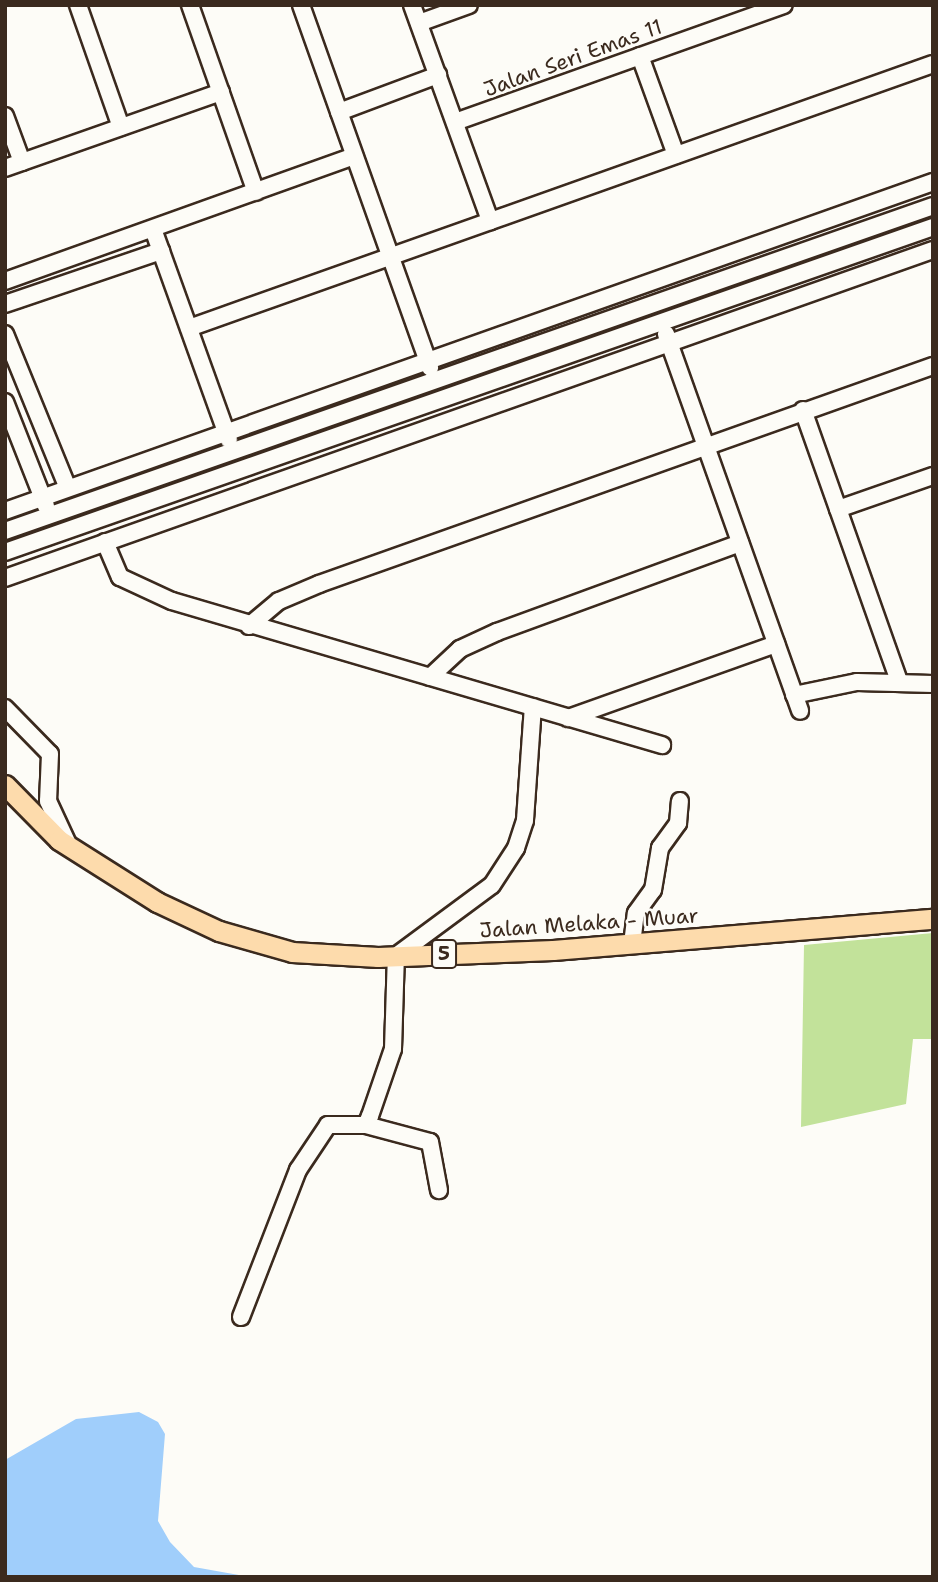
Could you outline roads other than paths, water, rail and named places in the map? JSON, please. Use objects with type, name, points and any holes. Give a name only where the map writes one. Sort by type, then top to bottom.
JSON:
[{"type":"main road","name":"Jalan Melaka - Muar","points":[[5,785],[69,847],[157,902],[257,944],[325,956],[396,956],[632,944],[933,919]]},
{"type":"street","points":[[78,5],[121,127]]},
{"type":"street","points":[[190,5],[256,192]]},
{"type":"street","points":[[301,5],[435,380]]},
{"type":"street","points":[[412,5],[490,221]]},
{"type":"street","points":[[419,23],[469,5]]},
{"type":"street","name":"Jalan Seri Emas 11","points":[[455,122],[784,5]]},
{"type":"street","points":[[640,56],[676,155]]},
{"type":"street","points":[[189,328],[933,64]]},
{"type":"street","points":[[339,112],[438,75]]},
{"type":"street","points":[[5,168],[221,92]]},
{"type":"street","points":[[5,116],[22,162]]},
{"type":"street","points":[[5,281],[354,156]]},
{"type":"street","points":[[5,511],[933,182]]},
{"type":"street","points":[[5,531],[933,206]]},
{"type":"street","points":[[5,552],[241,472],[933,227]]},
{"type":"street","points":[[153,229],[241,472]]},
{"type":"street","points":[[5,578],[933,250]]},
{"type":"street","points":[[5,304],[161,251]]},
{"type":"street","points":[[656,304],[800,712]]},
{"type":"street","points":[[5,334],[68,488]]},
{"type":"street","points":[[249,626],[297,592],[933,366]]},
{"type":"street","points":[[5,402],[49,515]]},
{"type":"street","points":[[803,411],[898,679]]},
{"type":"street","points":[[838,509],[933,476]]},
{"type":"street","points":[[83,525],[129,584],[249,626],[662,745]]},
{"type":"street","points":[[430,677],[460,649],[497,632],[740,543]]},
{"type":"street","points":[[568,718],[776,644]]},
{"type":"street","points":[[794,695],[823,684],[898,679],[933,684]]},
{"type":"street","points":[[366,1125],[393,1049],[396,956],[492,885],[516,848],[525,820],[533,707]]},
{"type":"street","points":[[5,708],[50,754],[48,801],[69,847]]},
{"type":"street","points":[[632,944],[636,913],[653,890],[660,848],[678,823],[680,801]]},
{"type":"street","points":[[241,1317],[298,1170],[328,1125],[366,1125],[430,1142],[439,1190]]},
{"type":"water","points":[[139,1412],[158,1422],[165,1434],[158,1521],[170,1542],[194,1567],[250,1577],[5,1577],[5,1460],[76,1419]]}]
